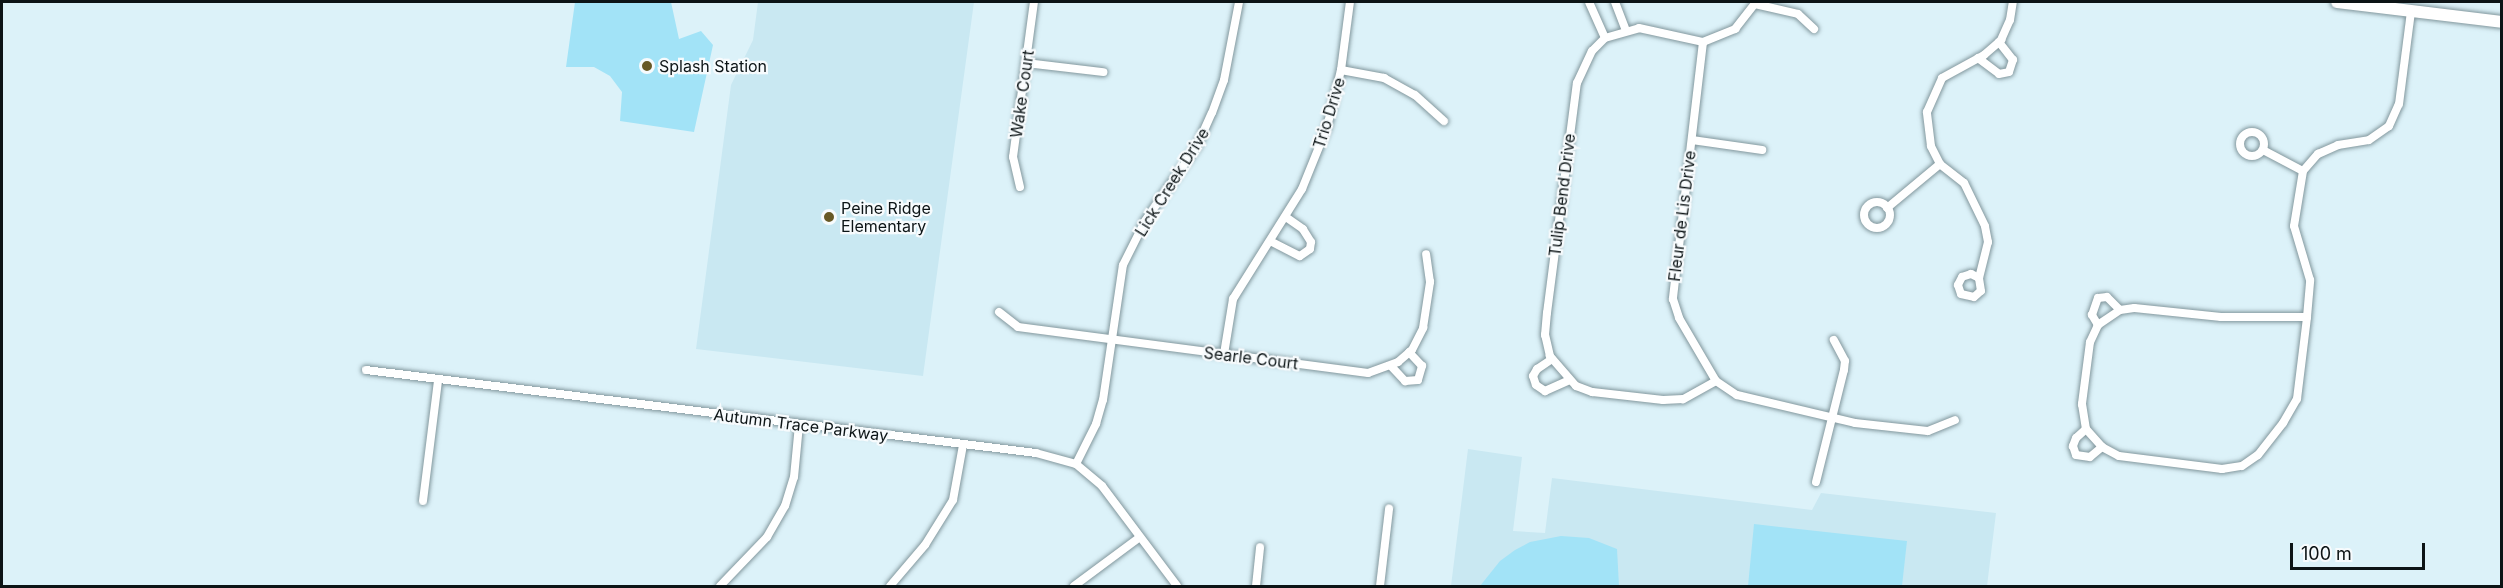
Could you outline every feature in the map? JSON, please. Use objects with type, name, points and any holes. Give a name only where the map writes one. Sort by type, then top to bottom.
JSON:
[{"type":"street","name":"Wake Court","points":[[1020,187],[1013,157],[1034,2]]},
{"type":"street","name":"Lick Creek Drive","points":[[1076,464],[1096,424],[1123,265],[1145,221],[1197,146],[1212,113],[1224,80],[1239,2]]},
{"type":"street","name":"Trio Drive","points":[[1224,354],[1233,299],[1286,218],[1327,128],[1341,70],[1350,2]]},
{"type":"street","points":[[1589,2],[1605,38]]},
{"type":"street","points":[[1615,2],[1626,30]]},
{"type":"street","points":[[1979,278],[1988,242],[1981,212],[1964,183],[1940,164],[1926,125],[1930,99],[1949,71],[1978,58],[1999,42],[2010,20],[2013,2]]},
{"type":"street","points":[[2337,2],[2502,22]]},
{"type":"street","points":[[1703,42],[1735,29],[1756,3],[1798,14],[1814,29]]},
{"type":"street","points":[[2307,317],[2221,317],[2134,308],[2120,310],[2098,325],[2090,342],[2082,404],[2086,429],[2102,447],[2119,456],[2222,470],[2242,466],[2258,455],[2297,399],[2307,317],[2310,280],[2294,226],[2303,171],[2318,154],[2338,145],[2369,140],[2389,126],[2399,104],[2411,11]]},
{"type":"street","name":"Tulip Bend Drive","points":[[1703,42],[1639,28],[1626,30],[1605,38],[1581,67],[1577,82],[1545,335],[1552,358],[1570,381],[1592,392],[1663,400],[1683,399],[1716,381]]},
{"type":"street","name":"Fleur de Lis Drive","points":[[1703,42],[1672,299],[1679,318],[1716,381],[1737,395],[1835,419],[1928,431],[1955,420]]},
{"type":"street","points":[[1978,58],[1999,74],[2009,72],[2013,60],[1999,42]]},
{"type":"street","points":[[1026,63],[1103,72]]},
{"type":"street","points":[[1341,70],[1384,78],[1415,95],[1444,122]]},
{"type":"street","points":[[1692,140],[1762,150]]},
{"type":"street","points":[[2263,150],[2303,171]]},
{"type":"street","points":[[1887,208],[1940,164]]},
{"type":"street","points":[[1272,242],[1300,256],[1310,249],[1311,242],[1303,229],[1286,218]]},
{"type":"street","name":"Searle Court","points":[[999,312],[1018,327],[1368,373],[1390,366],[1409,352],[1423,328],[1430,282],[1425,254]]},
{"type":"street","points":[[2098,325],[2092,315],[2098,298],[2107,297],[2120,310]]},
{"type":"street","points":[[1816,482],[1835,419],[1845,361],[1834,340]]},
{"type":"street","points":[[1390,366],[1405,381],[1418,380],[1422,366],[1409,352]]},
{"type":"street","points":[[1552,358],[1537,369],[1533,376],[1536,385],[1545,391],[1570,381]]},
{"type":"street","name":"Autumn Trace Parkway","points":[[366,370],[438,381],[1036,453],[1076,464],[1102,486],[1177,586]]},
{"type":"street","points":[[423,501],[438,381]]},
{"type":"street","points":[[720,586],[767,537],[785,506],[794,477],[799,425]]},
{"type":"street","points":[[2086,429],[2076,438],[2073,446],[2076,455],[2090,457],[2102,447]]},
{"type":"street","points":[[890,586],[925,545],[953,500],[963,445]]},
{"type":"street","points":[[1380,586],[1389,509]]},
{"type":"street","points":[[1074,586],[1140,537]]},
{"type":"street","points":[[1256,586],[1260,547]]},
{"type":"shaded area","name":"Splash Station","points":[[575,2],[671,2],[679,39],[701,31],[713,45],[694,132],[620,121],[622,92],[610,76],[594,67],[566,67]]},
{"type":"shaded area","name":"Peine Ridge Elementary","points":[[758,2],[974,2],[923,376],[696,349],[731,85],[753,40]]},
{"type":"shaded area","points":[[1468,449],[1522,457],[1513,531],[1545,533],[1552,478],[1812,510],[1821,493],[1996,513],[1987,586],[1451,586]]},
{"type":"shaded area","points":[[1754,524],[1907,541],[1902,586],[1748,586]]},
{"type":"shaded area","points":[[1561,536],[1589,538],[1617,549],[1619,586],[1480,586],[1500,561],[1515,550],[1530,542]]},
{"type":"place","name":"Splash Station","points":[[647,66]]},
{"type":"place","name":"Peine Ridge Elementary","points":[[829,217]]}]
